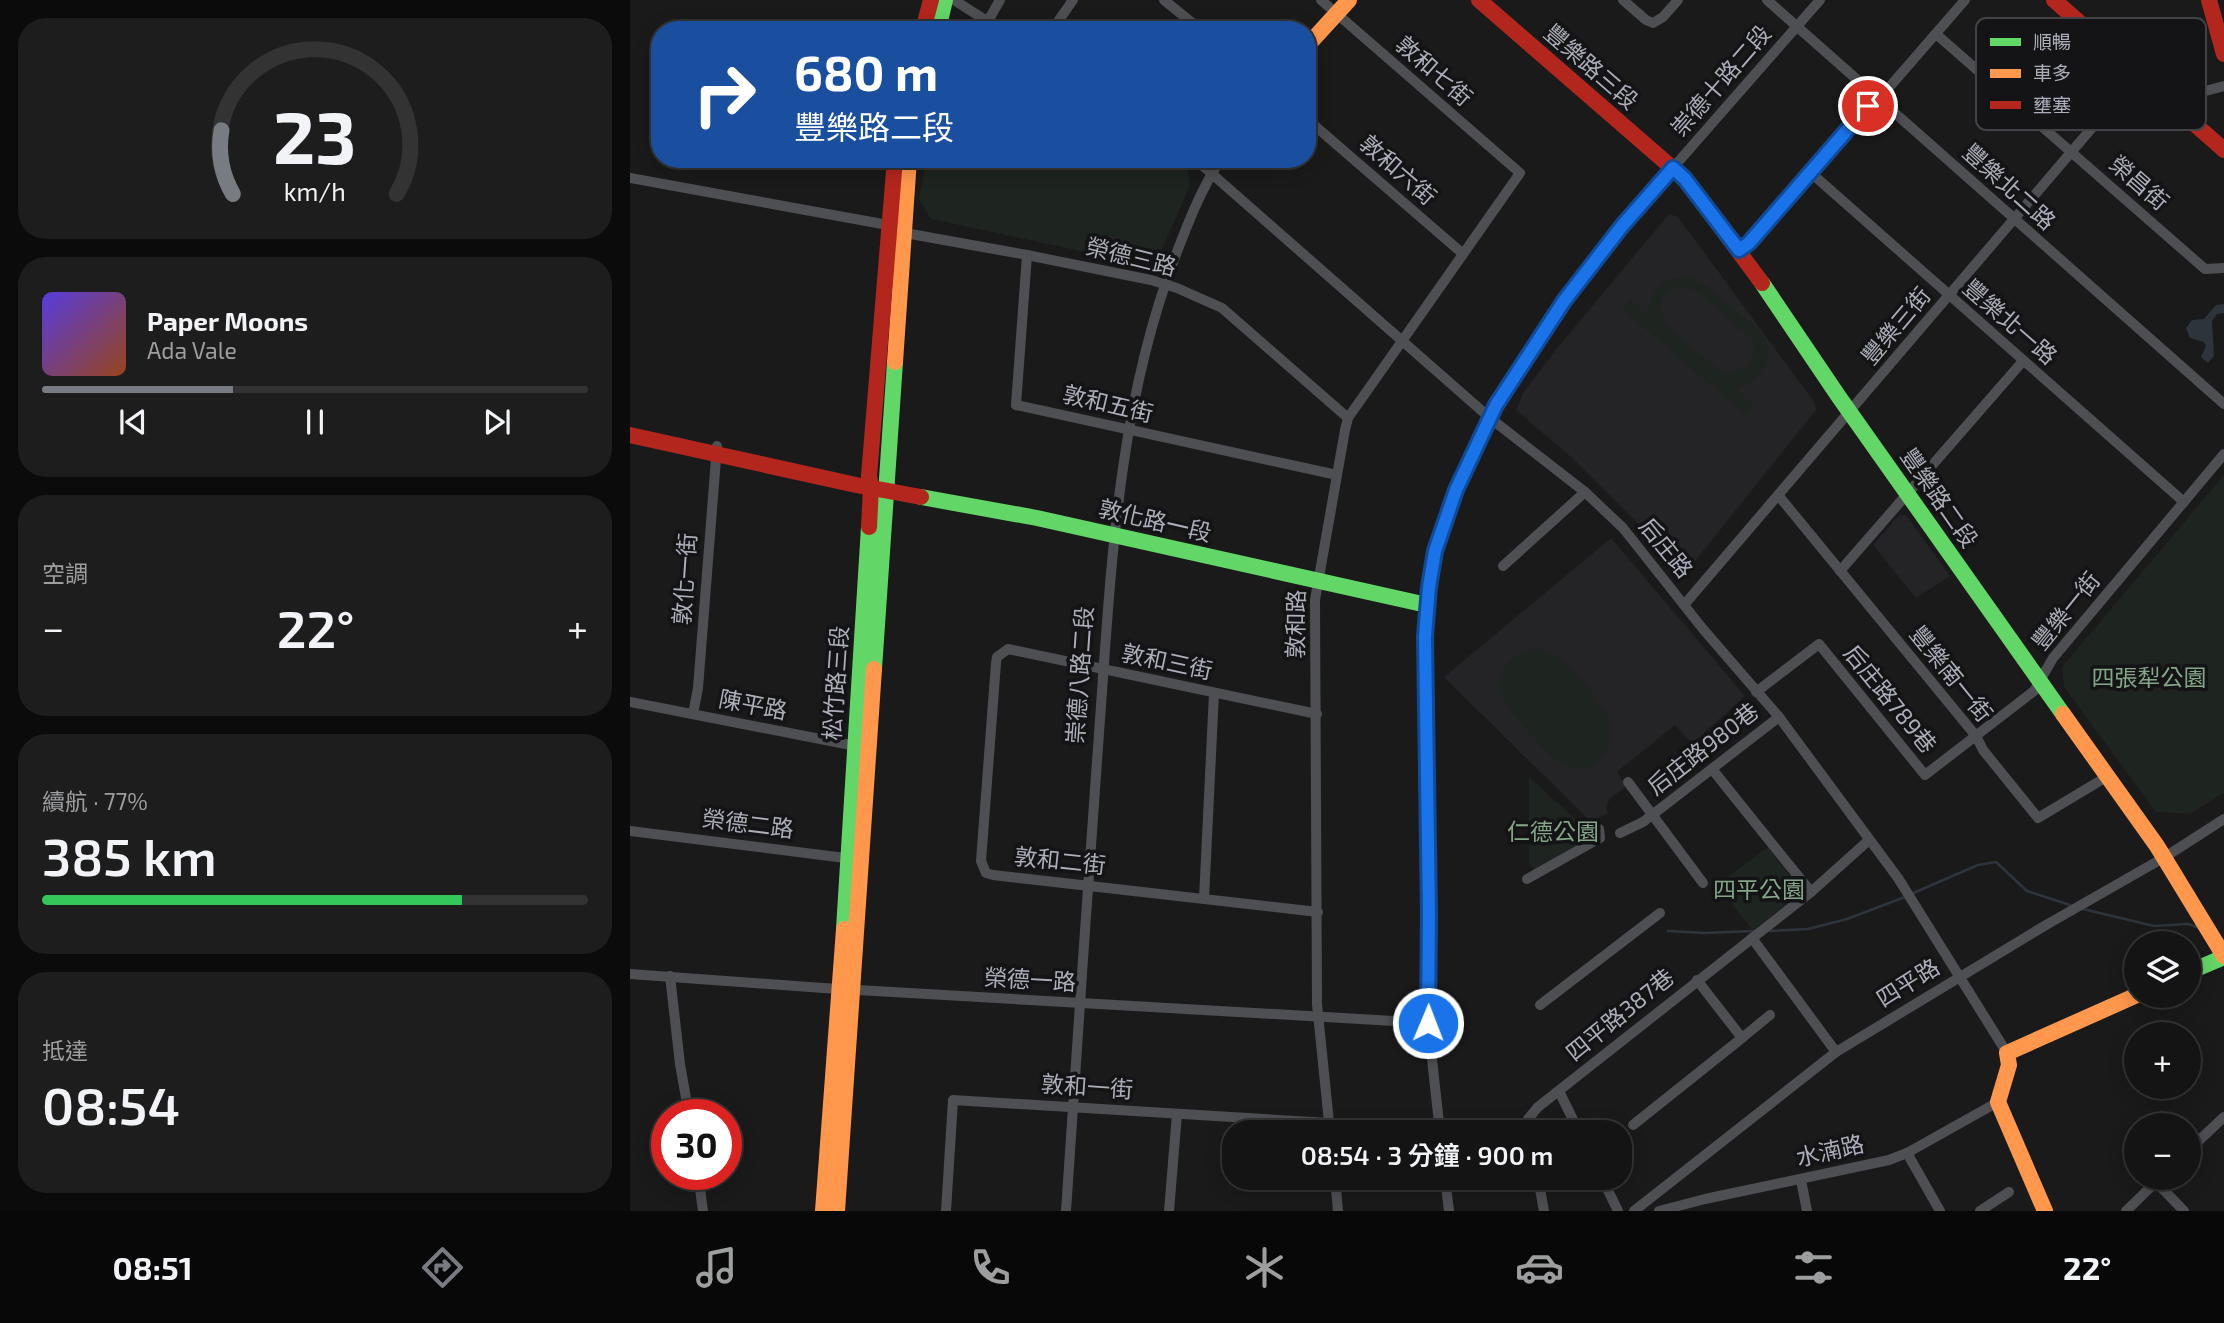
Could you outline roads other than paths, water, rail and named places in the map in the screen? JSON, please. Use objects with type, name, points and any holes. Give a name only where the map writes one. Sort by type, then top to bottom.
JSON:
[{"type":"street","points":[[925,21],[931,0]]},
{"type":"street","points":[[940,21],[945,0]]},
{"type":"street","points":[[954,0],[988,21],[1000,0]]},
{"type":"street","points":[[1058,21],[1073,0]]},
{"type":"street","points":[[1164,0],[1190,21]]},
{"type":"street","name":"敦和七街","points":[[1321,0],[1520,173]]},
{"type":"street","points":[[1316,36],[1349,0]]},
{"type":"street","name":"豐樂路三段","points":[[1479,0],[1673,168]]},
{"type":"street","points":[[1623,0],[1653,23],[1663,17],[1678,0]]},
{"type":"street","name":"豐樂北二路","points":[[1767,0],[2224,404]]},
{"type":"street","name":"崇德十路二段","points":[[1439,1120],[1428,1023],[1425,680],[1427,605],[1435,551],[1456,490],[1496,405],[1564,301],[1622,226],[1820,0]]},
{"type":"street","points":[[1739,250],[1749,243],[1965,0]]},
{"type":"street","points":[[2054,0],[2074,18]]},
{"type":"street","points":[[2209,0],[2224,54]]},
{"type":"street","name":"榮昌街","points":[[1936,34],[1976,69]]},
{"type":"street","points":[[2206,91],[2224,86]]},
{"type":"street","name":"敦和六街","points":[[1316,127],[1462,253]]},
{"type":"street","name":"榮昌街","points":[[2046,130],[2205,269],[2224,268]]},
{"type":"street","name":"豐樂三街","points":[[1684,605],[2090,130]]},
{"type":"street","points":[[2202,130],[2224,150]]},
{"type":"street","name":"松竹路三段","points":[[878,488],[869,475],[894,168]]},
{"type":"street","name":"松竹路三段","points":[[837,1211],[846,990],[878,488],[905,233],[909,168]]},
{"type":"street","name":"后庄路","points":[[1205,168],[1490,418],[1585,492],[1623,528],[1779,717],[1898,878],[2007,1053]]},
{"type":"street","name":"崇德八路二段","points":[[1066,1211],[1103,670],[1114,535],[1128,431],[1144,349],[1165,283],[1191,218],[1216,168]]},
{"type":"street","name":"豐樂路二段","points":[[1673,168],[1685,179],[1739,250],[1850,412],[2040,678],[2165,857],[2224,956]]},
{"type":"street","name":"豐樂北一路","points":[[1810,172],[2184,502]]},
{"type":"street","name":"敦和路","points":[[1329,1120],[1319,1017],[1315,600],[1348,418],[1520,173]]},
{"type":"street","points":[[630,178],[888,225]]},
{"type":"street","name":"榮德三路","points":[[905,233],[1165,283],[1222,308],[1348,418]]},
{"type":"street","name":"敦和五街","points":[[1027,255],[1016,405],[1337,475]]},
{"type":"street","points":[[1840,571],[2023,361]]},
{"type":"street","name":"敦化路一段","points":[[630,428],[716,450]]},
{"type":"street","name":"敦化路一段","points":[[630,435],[861,476],[878,488],[1037,518],[1427,605]]},
{"type":"street","name":"敦化一街","points":[[693,714],[698,688],[716,450]]},
{"type":"street","name":"豐樂一街","points":[[1925,775],[2034,691],[2053,658],[2224,454]]},
{"type":"street","points":[[1503,566],[1585,492]]},
{"type":"street","name":"豐樂南一街","points":[[1778,495],[1976,736],[1983,750],[2038,817],[2108,776]]},
{"type":"street","name":"后庄路789巷","points":[[1756,692],[1819,644],[1925,775]]},
{"type":"street","name":"敦和三街","points":[[1008,649],[1317,715]]},
{"type":"street","name":"敦和二街","points":[[1008,649],[997,657],[996,663],[982,868],[986,873],[1318,912]]},
{"type":"street","points":[[1204,899],[1214,694]]},
{"type":"street","name":"陳平路","points":[[630,702],[862,747]]},
{"type":"street","name":"后庄路980巷","points":[[1620,833],[1643,822],[1779,717]]},
{"type":"street","points":[[1712,769],[1811,892]]},
{"type":"street","name":"后庄路980巷","points":[[1628,782],[1703,883]]},
{"type":"street","name":"四平路","points":[[1634,1211],[1836,1052],[2165,857],[2224,819]]},
{"type":"street","points":[[1527,879],[1600,838],[1599,829]]},
{"type":"street","name":"榮德二路","points":[[630,831],[854,859]]},
{"type":"street","name":"四平路387巷","points":[[1528,1120],[1538,1107],[1811,892],[1869,840]]},
{"type":"street","points":[[1540,1005],[1660,913]]},
{"type":"street","points":[[1752,938],[1836,1052]]},
{"type":"street","points":[[2201,967],[2224,956]]},
{"type":"street","name":"榮德一路","points":[[630,974],[846,990],[1428,1023]]},
{"type":"street","points":[[670,976],[687,1099]]},
{"type":"street","points":[[1698,980],[1742,1038]]},
{"type":"street","name":"松竹路三段","points":[[823,1211],[846,990]]},
{"type":"street","points":[[2045,1211],[1998,1102],[2009,1065],[2007,1053],[2124,1001]]},
{"type":"street","points":[[1633,1125],[1770,1014]]},
{"type":"street","points":[[1559,1091],[1573,1120]]},
{"type":"street","name":"敦和一街","points":[[946,1211],[953,1100],[1243,1120]]},
{"type":"street","name":"水湳路","points":[[1659,1211],[1889,1160],[1907,1153],[1998,1102]]},
{"type":"street","points":[[1169,1211],[1177,1114]]},
{"type":"street","points":[[2201,1139],[2224,1117]]},
{"type":"street","points":[[1907,1153],[1940,1211]]},
{"type":"street","points":[[1801,1180],[1807,1211]]},
{"type":"street","points":[[700,1190],[703,1211]]},
{"type":"street","points":[[1336,1190],[1338,1211]]},
{"type":"street","points":[[1446,1190],[1449,1211]]},
{"type":"street","points":[[1540,1190],[1544,1211]]},
{"type":"street","points":[[1608,1190],[1618,1211]]},
{"type":"street","points":[[2126,1211],[2148,1190]]},
{"type":"street","points":[[2166,1190],[2184,1211]]},
{"type":"street","points":[[1980,1211],[2009,1192]]},
{"type":"waterway","points":[[1911,894],[1978,865],[1996,862],[2027,891],[2070,905]]},
{"type":"waterway","points":[[1770,931],[1808,929],[1847,919],[1905,897]]},
{"type":"waterway","points":[[2083,909],[2154,926],[2188,924],[2200,928]]},
{"type":"waterway","points":[[1668,931],[1753,931]]},
{"type":"park label","name":"四張犁公園","points":[[2149,678]]},
{"type":"park label","name":"仁德公園","points":[[1553,832]]},
{"type":"park label","name":"四平公園","points":[[1759,890]]}]
